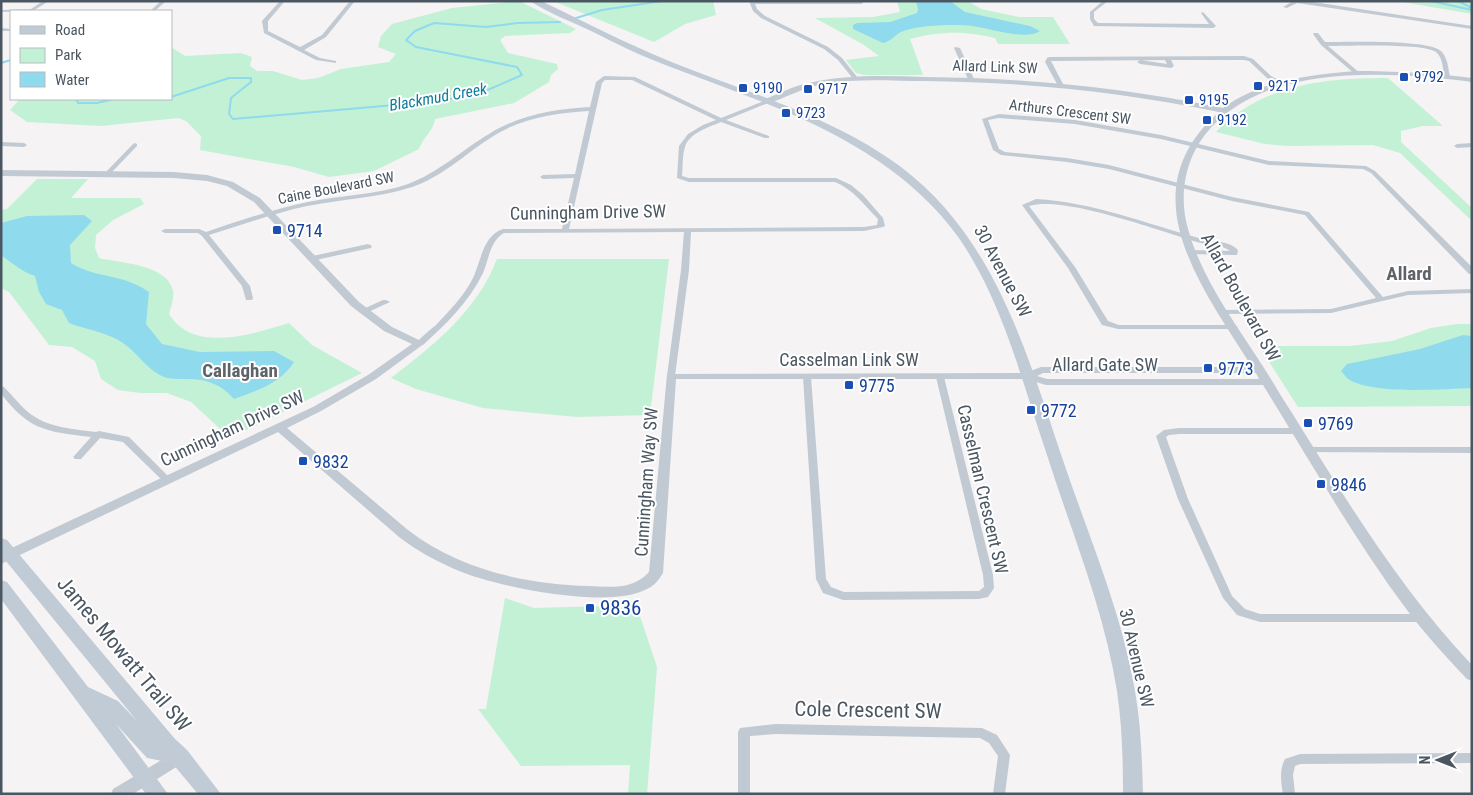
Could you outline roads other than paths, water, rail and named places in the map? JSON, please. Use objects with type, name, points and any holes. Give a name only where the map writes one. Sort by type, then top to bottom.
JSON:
[{"type":"main road","name":"30 Avenue SW","points":[[537,2],[643,53],[766,102],[858,144],[906,176],[936,202],[964,237],[998,298],[1027,376],[1115,640],[1129,714],[1134,794]]},
{"type":"main road","name":"James Mowatt Trail SW","points":[[4,552],[211,794]]},
{"type":"main road","points":[[1,586],[158,794]]},
{"type":"main road","points":[[80,691],[111,706],[154,752],[180,756]]},
{"type":"street","points":[[32,10],[47,1]]},
{"type":"street","points":[[153,10],[164,1]]},
{"type":"street","points":[[283,1],[265,21],[264,29],[272,36],[318,59],[334,62]]},
{"type":"street","points":[[299,50],[324,36],[353,1]]},
{"type":"street","points":[[1106,1],[1092,12],[1093,23],[1098,26],[1213,26],[1203,12]]},
{"type":"street","points":[[1285,7],[1296,1],[1472,28]]},
{"type":"street","points":[[751,2],[860,3]]},
{"type":"street","points":[[751,2],[763,17],[830,51],[856,79]]},
{"type":"street","points":[[1316,34],[1323,44],[1358,74]]},
{"type":"street","points":[[1323,44],[1391,44],[1432,48],[1437,50],[1445,61],[1447,77]]},
{"type":"street","points":[[958,48],[971,79]]},
{"type":"street","points":[[1060,84],[1048,62],[1049,59],[1116,58],[1171,66],[1167,58],[1246,58],[1269,77],[1282,84]]},
{"type":"street","name":"Allard Boulevard SW","points":[[1472,80],[1447,77],[1358,74],[1319,77],[1282,84],[1244,98],[1225,111],[1193,145],[1185,164],[1180,185],[1179,208],[1184,235],[1191,252],[1224,312],[1380,565],[1419,618],[1472,675]]},
{"type":"street","points":[[565,230],[600,80],[610,77],[632,78],[722,120],[767,137]]},
{"type":"street","name":"Allard Link SW","points":[[766,102],[808,85],[856,79],[971,79],[1060,84],[1143,94],[1225,111]]},
{"type":"street","name":"Cunningham Drive SW","points":[[4,552],[279,428],[357,387],[420,343],[450,314],[470,288],[491,240],[497,233],[509,230],[878,228],[882,224],[881,219],[853,190],[836,180],[690,180],[681,178],[678,173],[684,142],[698,130],[766,102]]},
{"type":"street","points":[[682,111],[693,107]]},
{"type":"street","name":"Caine Boulevard SW","points":[[205,234],[305,204],[375,195],[410,186],[439,172],[482,141],[491,139],[508,126],[550,113],[592,109]]},
{"type":"street","name":"Arthurs Crescent SW","points":[[1180,185],[1095,165],[1003,154],[996,150],[985,120],[999,116],[1074,122],[1145,134],[1193,145]]},
{"type":"street","points":[[479,133],[491,139]]},
{"type":"street","points":[[1,144],[24,144]]},
{"type":"street","points":[[107,174],[135,145]]},
{"type":"street","points":[[1193,145],[1269,163],[1367,168],[1472,272]]},
{"type":"street","points":[[1457,146],[1472,145]]},
{"type":"street","points":[[1,173],[180,175],[217,180],[246,192],[270,214],[346,296],[363,311],[388,329],[420,343]]},
{"type":"street","points":[[544,177],[577,176]]},
{"type":"street","points":[[1180,185],[1232,199],[1307,213],[1380,298]]},
{"type":"street","points":[[1191,252],[1228,254],[1234,253],[1234,250],[1226,245],[1079,206],[1036,201],[1026,205],[1071,267],[1105,323],[1118,327],[1234,327]]},
{"type":"street","name":"Cunningham Way SW","points":[[279,428],[410,537],[456,564],[498,579],[537,587],[584,591],[631,591],[645,585],[656,573],[671,376],[685,270],[688,230]]},
{"type":"street","points":[[164,232],[199,231],[205,234],[246,286],[249,298]]},
{"type":"street","points":[[311,259],[368,246]]},
{"type":"street","points":[[1224,312],[1331,311],[1350,308],[1380,298],[1419,292],[1472,291]]},
{"type":"street","points":[[363,311],[386,302]]},
{"type":"street","name":"Allard Gate SW","points":[[1027,376],[1041,370],[1260,370]]},
{"type":"street","name":"Casselman Link SW","points":[[671,376],[1027,376]]},
{"type":"street","name":"Allard Gate SW","points":[[1027,376],[1046,382],[1268,382]]},
{"type":"street","name":"Casselman Crescent SW","points":[[807,377],[821,579],[827,590],[843,596],[979,595],[984,594],[989,588],[988,575],[940,377]]},
{"type":"street","points":[[1,389],[27,416],[40,424],[60,430],[120,437],[131,442],[167,480]]},
{"type":"street","points":[[1297,431],[1179,431],[1168,432],[1161,436],[1183,499],[1228,598],[1241,612],[1260,618],[1419,618]]},
{"type":"street","points":[[78,457],[99,434]]},
{"type":"street","points":[[1310,450],[1472,450]]},
{"type":"street","name":"Cole Crescent SW","points":[[744,794],[744,732],[776,729],[982,733],[1000,746],[1004,755],[999,794]]},
{"type":"street","points":[[119,794],[180,756]]},
{"type":"street","points":[[1289,794],[1287,768],[1290,763],[1300,759],[1472,758]]},
{"type":"water","points":[[916,1],[950,1],[965,12],[1030,26],[1040,31],[1026,35],[972,26],[935,26],[906,30],[883,43],[853,29],[853,25],[857,23],[890,22],[917,13]]},
{"type":"water","points":[[84,215],[92,221],[70,245],[71,263],[90,272],[129,282],[149,292],[146,324],[162,344],[200,352],[274,351],[294,362],[275,381],[234,399],[218,386],[207,381],[167,378],[160,375],[154,372],[129,347],[117,339],[69,323],[62,310],[46,304],[39,292],[35,276],[22,270],[2,256],[1,223],[27,216]]},
{"type":"water","points":[[1463,335],[1472,336],[1472,388],[1408,390],[1374,387],[1359,384],[1348,379],[1341,371],[1347,364],[1420,349]]},
{"type":"waterway","name":"Blackmud Creek","points":[[573,19],[602,10],[662,1]]},
{"type":"waterway","name":"Blackmud Creek","points":[[1431,1],[1472,10]]},
{"type":"waterway","name":"Blackmud Creek","points":[[1458,1],[1472,8]]},
{"type":"waterway","name":"Blackmud Creek","points":[[172,97],[229,78],[251,78],[251,82],[231,98],[229,114],[233,119],[441,101],[483,92],[522,75],[517,67],[416,47],[406,40],[415,31],[434,23],[486,27],[517,23],[560,22]]},
{"type":"waterway","name":"Blackmud Creek","points":[[1,63],[10,60]]},
{"type":"waterway","name":"Blackmud Creek","points":[[76,100],[78,103],[97,103],[110,100]]},
{"type":"place","name":"9792","points":[[1404,77]]},
{"type":"place","name":"9217","points":[[1258,86]]},
{"type":"place","name":"9190","points":[[743,88]]},
{"type":"place","name":"9717","points":[[808,89]]},
{"type":"place","name":"9195","points":[[1189,100]]},
{"type":"place","name":"9723","points":[[786,113]]},
{"type":"place","name":"9192","points":[[1207,120]]},
{"type":"place","name":"9714","points":[[277,230]]},
{"type":"place","name":"9773","points":[[1208,368]]},
{"type":"place","name":"9775","points":[[849,385]]},
{"type":"place","name":"9772","points":[[1031,410]]},
{"type":"place","name":"9769","points":[[1308,423]]},
{"type":"place","name":"9832","points":[[303,461]]},
{"type":"place","name":"9846","points":[[1321,484]]},
{"type":"place","name":"9836","points":[[590,608]]},
{"type":"district","name":"Allard","points":[[1409,273]]},
{"type":"district","name":"Callaghan","points":[[240,370]]}]
